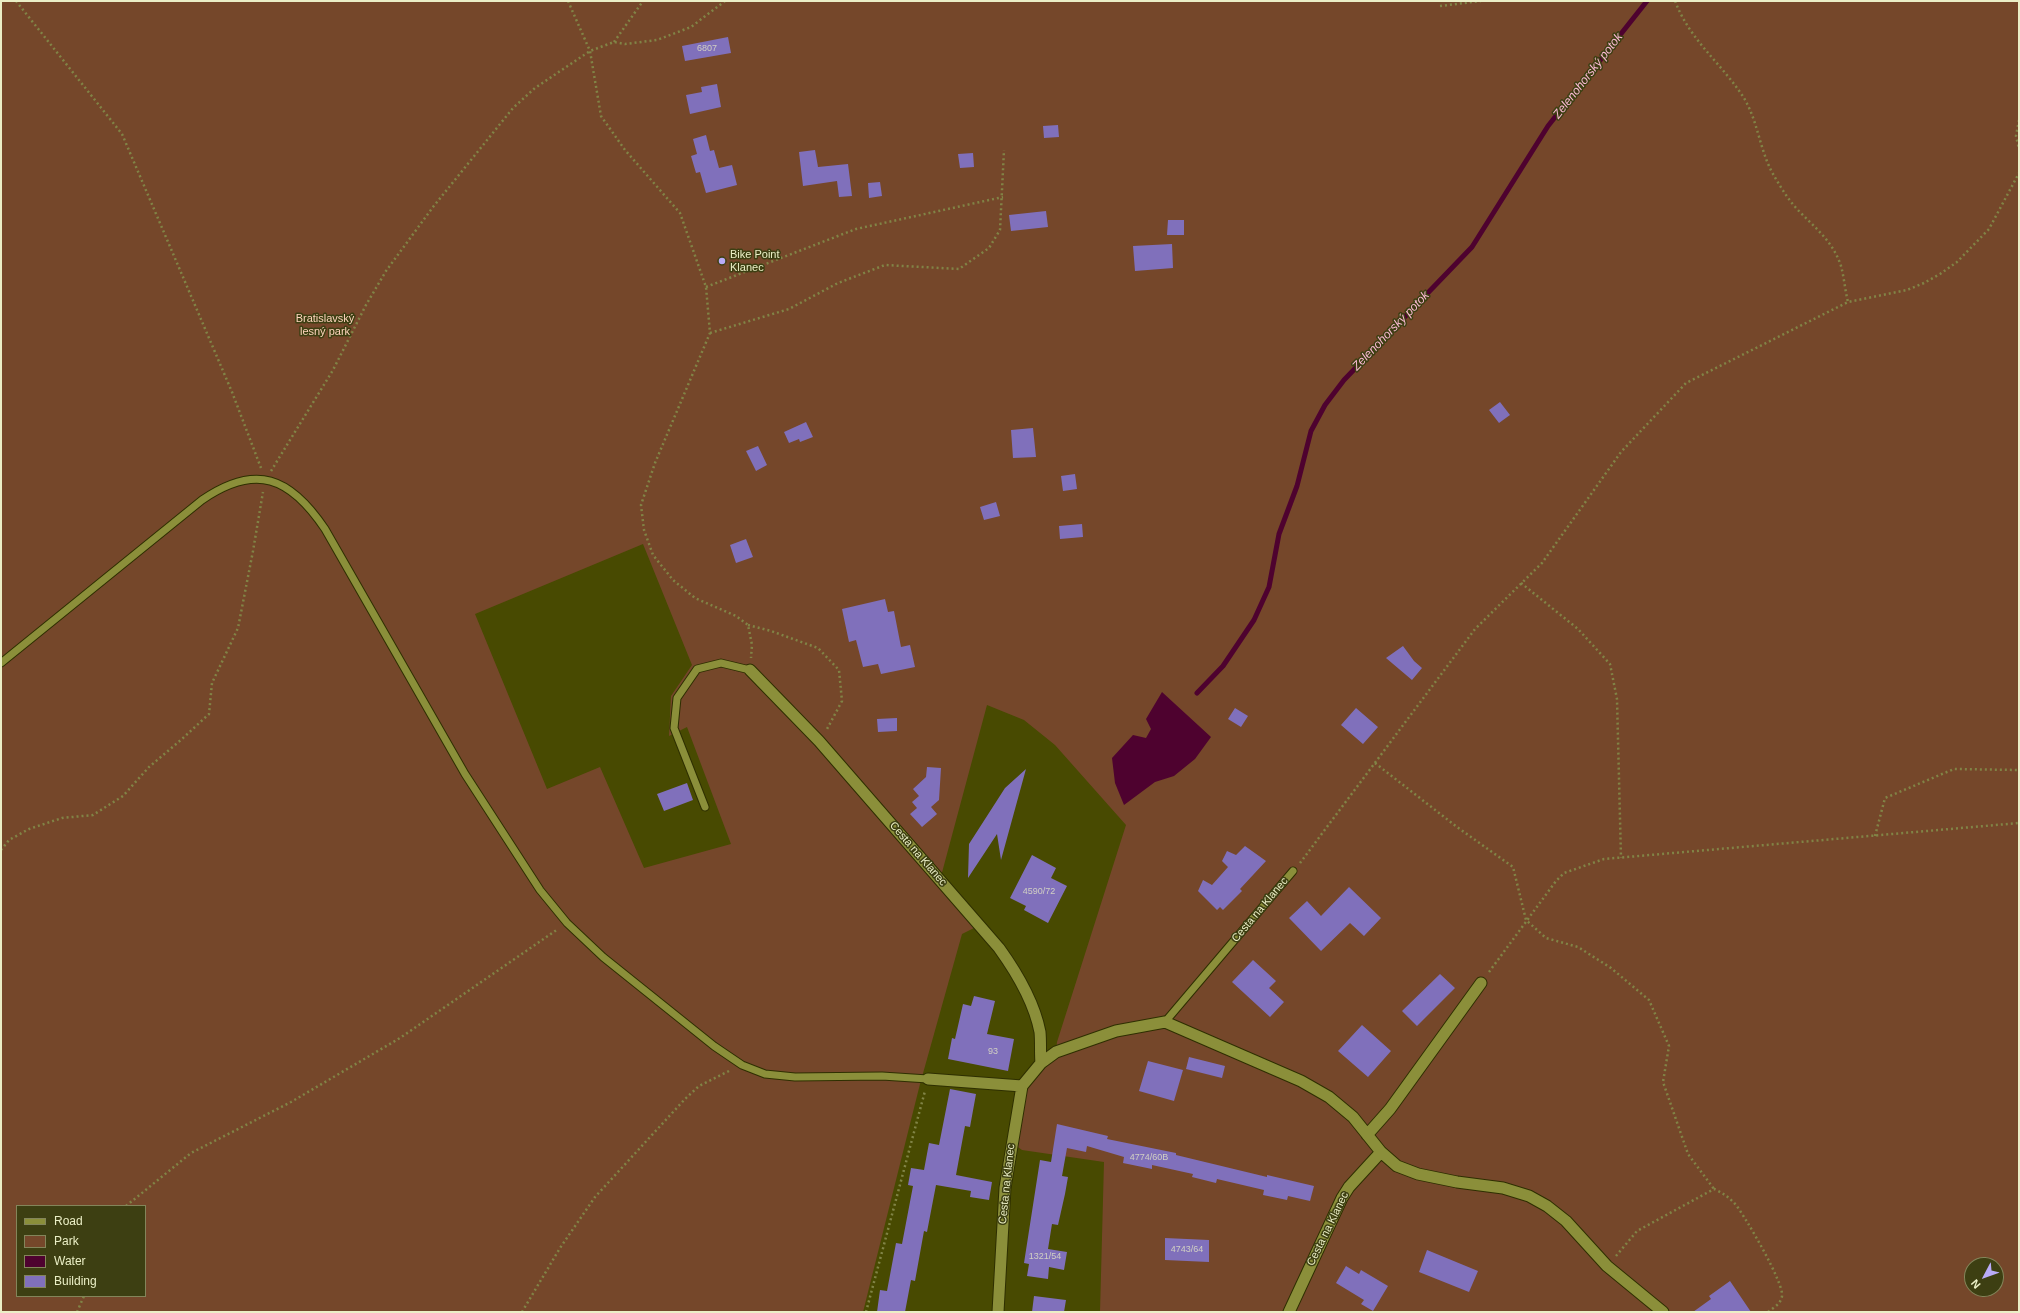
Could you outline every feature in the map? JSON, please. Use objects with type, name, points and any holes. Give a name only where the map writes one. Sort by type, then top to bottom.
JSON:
[{"type":"street","name":"Cesta na Klanec","points":[[750,670],[819,741],[980,925],[1012,966],[1032,1004],[1040,1032],[1041,1063]]},
{"type":"street","points":[[1367,1135],[1390,1109],[1481,983]]},
{"type":"street","points":[[928,1079],[1022,1086],[1041,1063],[1056,1052],[1116,1031],[1165,1022],[1308,1085],[1343,1108],[1381,1152],[1397,1166],[1418,1174],[1457,1182],[1503,1188],[1529,1196],[1547,1206],[1566,1221],[1607,1266],[1663,1312]]},
{"type":"street","name":"Cesta na Klanec","points":[[998,1312],[1005,1188],[1022,1086]]},
{"type":"street","name":"Cesta na Klanec","points":[[1289,1312],[1342,1198],[1349,1187],[1381,1152]]},
{"type":"lane","points":[[1,663],[202,500],[217,490],[232,483],[248,479],[265,480],[283,486],[297,494],[311,508],[343,559],[465,774],[540,890],[567,923],[603,957],[714,1046],[742,1065],[765,1074],[794,1077],[882,1076],[928,1079]]},
{"type":"lane","points":[[705,807],[674,728],[677,698],[697,669],[721,663],[750,670]]},
{"type":"lane","name":"Cesta na Klanec","points":[[1165,1022],[1294,871]]},
{"type":"path","points":[[16,1],[122,134],[232,392],[265,480]]},
{"type":"path","points":[[568,1],[590,51],[601,116],[625,150],[680,213],[706,287],[710,333],[655,463],[641,505],[644,530],[653,555],[673,580],[695,598],[736,616],[748,625],[771,631],[818,648],[839,670],[842,701],[819,741]]},
{"type":"path","points":[[614,42],[643,1]]},
{"type":"path","points":[[1,850],[9,840],[29,828],[62,818],[93,815],[122,796],[150,767],[209,714],[212,683],[238,628],[265,480],[294,436],[333,370],[366,304],[386,271],[433,208],[513,108],[535,88],[590,51],[614,42],[625,44],[657,40],[691,27],[725,1]]},
{"type":"path","points":[[1440,6],[1481,1]]},
{"type":"path","points":[[1675,1],[1682,19],[1699,44],[1742,95],[1754,118],[1771,172],[1783,192],[1818,228],[1831,246],[1841,265],[1848,302]]},
{"type":"path","points":[[2019,120],[2016,136],[2019,149]]},
{"type":"path","points":[[710,333],[789,309],[838,283],[885,265],[960,269],[989,248],[1000,230],[1003,197],[1004,150]]},
{"type":"path","points":[[1294,871],[1475,629],[1542,563],[1621,452],[1686,383],[1848,302],[1907,290],[1924,283],[1957,262],[1989,229],[2019,173]]},
{"type":"path","points":[[706,287],[856,229],[1003,197]]},
{"type":"path","points":[[1521,583],[1578,629],[1610,664],[1616,699],[1621,858]]},
{"type":"path","points":[[748,625],[752,645],[750,670]]},
{"type":"path","points":[[1375,763],[1457,827],[1513,867],[1526,920],[1546,938],[1578,947],[1611,968],[1649,1000],[1669,1046],[1663,1082],[1688,1154],[1714,1189],[1726,1194],[1737,1206],[1779,1279],[1782,1296],[1778,1304],[1768,1312]]},
{"type":"path","points":[[1875,836],[1885,798],[1954,769],[2019,770]]},
{"type":"path","points":[[1481,983],[1556,881],[1564,873],[1604,859],[2019,823]]},
{"type":"path","points":[[127,1205],[191,1153],[291,1102],[400,1038],[567,923]]},
{"type":"path","points":[[522,1312],[560,1248],[595,1197],[699,1086],[742,1065]]},
{"type":"path","points":[[866,1312],[928,1079]]},
{"type":"path","points":[[1607,1266],[1637,1231],[1714,1189]]},
{"type":"path","points":[[77,1312],[84,1297]]},
{"type":"green space","name":"Bratislavský lesný park","points":[[1,1],[2019,1],[2019,1312],[1100,1312],[1104,1162],[1022,1150],[1011,1142],[1022,1086],[1056,1052],[1057,1042],[1126,825],[1055,745],[1024,720],[987,705],[940,880],[980,925],[962,934],[920,1084],[863,1312],[1,1312]],"holes":[[[643,544],[692,665],[671,696],[669,736],[687,727],[731,844],[644,868],[600,767],[547,789],[475,614]]]},
{"type":"water","points":[[1162,692],[1211,737],[1195,759],[1174,776],[1155,782],[1124,805],[1115,783],[1112,758],[1133,735],[1146,738],[1151,729],[1146,719]]},
{"type":"building","points":[[728,37],[731,53],[685,61],[682,46]]},
{"type":"building","points":[[717,84],[721,107],[690,114],[686,95],[702,92],[701,87]]},
{"type":"building","points":[[1058,125],[1059,137],[1044,138],[1043,126]]},
{"type":"building","points":[[706,135],[710,151],[714,150],[719,168],[732,165],[737,185],[706,193],[700,172],[696,173],[691,156],[697,154],[693,139]]},
{"type":"building","points":[[815,150],[818,167],[848,164],[852,196],[839,197],[837,181],[803,186],[799,152]]},
{"type":"building","points":[[973,153],[974,167],[960,168],[958,154]]},
{"type":"building","points":[[880,182],[882,196],[869,198],[868,183]]},
{"type":"building","points":[[1046,211],[1048,227],[1011,231],[1009,215]]},
{"type":"building","points":[[1168,220],[1184,220],[1184,235],[1167,235]]},
{"type":"building","points":[[1172,244],[1173,268],[1135,271],[1133,246]]},
{"type":"building","points":[[1500,402],[1510,415],[1499,423],[1489,410]]},
{"type":"building","points":[[806,422],[813,437],[800,442],[799,439],[789,443],[784,432]]},
{"type":"building","points":[[1033,428],[1036,457],[1013,458],[1011,430]]},
{"type":"building","points":[[758,446],[767,465],[756,471],[746,451]]},
{"type":"building","points":[[1075,474],[1077,489],[1063,491],[1061,476]]},
{"type":"building","points":[[996,502],[1000,516],[984,520],[980,507]]},
{"type":"building","points":[[1082,524],[1083,537],[1060,539],[1059,526]]},
{"type":"building","points":[[746,539],[753,557],[736,563],[730,545]]},
{"type":"building","points":[[885,599],[888,612],[894,611],[901,647],[910,645],[915,667],[881,674],[878,664],[863,667],[856,640],[849,642],[842,609]]},
{"type":"building","points":[[1403,646],[1414,661],[1422,668],[1412,680],[1386,658]]},
{"type":"building","points":[[1235,708],[1248,716],[1241,727],[1228,719]]},
{"type":"building","points":[[1356,708],[1378,727],[1363,744],[1341,725]]},
{"type":"building","points":[[897,718],[897,731],[878,732],[877,719]]},
{"type":"building","points":[[927,767],[941,768],[939,800],[931,807],[937,814],[922,827],[910,814],[917,808],[912,802],[919,796],[913,789],[926,777]]},
{"type":"building","points":[[1026,769],[1001,860],[997,834],[968,878],[969,844],[1005,788]]},
{"type":"building","points":[[687,783],[693,800],[664,811],[657,794]]},
{"type":"building","points":[[1245,846],[1266,861],[1240,889],[1242,891],[1223,910],[1220,907],[1217,910],[1198,891],[1203,880],[1212,885],[1228,867],[1222,861],[1227,851],[1236,855]]},
{"type":"building","points":[[1032,855],[1056,868],[1051,878],[1067,886],[1048,923],[1024,910],[1026,906],[1010,898]]},
{"type":"building","points":[[1349,887],[1381,918],[1364,936],[1350,923],[1321,951],[1289,918],[1307,901],[1321,916]]},
{"type":"building","points":[[1253,960],[1276,981],[1269,988],[1284,1002],[1270,1017],[1232,982]]},
{"type":"building","points":[[1440,974],[1455,988],[1417,1026],[1402,1011]]},
{"type":"building","points":[[974,996],[995,1001],[987,1034],[1014,1039],[1008,1071],[948,1059],[952,1038],[955,1039],[963,1004],[971,1006]]},
{"type":"building","points":[[1362,1025],[1391,1051],[1368,1077],[1338,1051]]},
{"type":"building","points":[[1189,1057],[1225,1066],[1222,1078],[1186,1069]]},
{"type":"building","points":[[1148,1061],[1183,1070],[1174,1101],[1139,1091]]},
{"type":"building","points":[[950,1089],[976,1094],[970,1127],[965,1126],[956,1175],[992,1182],[989,1200],[970,1197],[971,1191],[936,1185],[927,1232],[924,1231],[915,1281],[911,1280],[905,1312],[877,1312],[880,1290],[887,1291],[896,1243],[902,1244],[913,1186],[908,1185],[911,1168],[924,1170],[929,1143],[939,1145]]},
{"type":"building","points":[[1057,1124],[1108,1136],[1107,1139],[1176,1153],[1176,1155],[1267,1177],[1267,1175],[1314,1186],[1310,1201],[1288,1196],[1287,1200],[1263,1195],[1264,1190],[1217,1179],[1216,1183],[1192,1177],[1193,1174],[1152,1165],[1152,1169],[1123,1163],[1124,1157],[1087,1146],[1086,1152],[1067,1148],[1062,1176],[1068,1177],[1065,1194],[1058,1225],[1052,1224],[1048,1249],[1067,1252],[1064,1270],[1049,1267],[1048,1279],[1027,1276],[1029,1264],[1024,1263],[1040,1160],[1051,1162]]},
{"type":"building","points":[[1165,1238],[1209,1240],[1209,1262],[1165,1260]]},
{"type":"building","points":[[1427,1250],[1478,1271],[1469,1292],[1419,1272]]},
{"type":"building","points":[[1346,1266],[1359,1274],[1361,1270],[1388,1286],[1373,1311],[1361,1304],[1364,1300],[1336,1283]]},
{"type":"building","points":[[1730,1281],[1751,1312],[1693,1312],[1711,1299],[1709,1296]]},
{"type":"building","points":[[1034,1296],[1066,1300],[1064,1312],[1032,1312]]},
{"type":"waterway","name":"Zelenohorský potok","points":[[1197,693],[1223,666],[1254,620],[1269,587],[1279,534],[1297,486],[1311,431],[1325,405],[1344,380],[1472,247],[1548,126],[1647,1]]},
{"type":"place","name":"Bike Point Klanec","points":[[722,261]]}]
